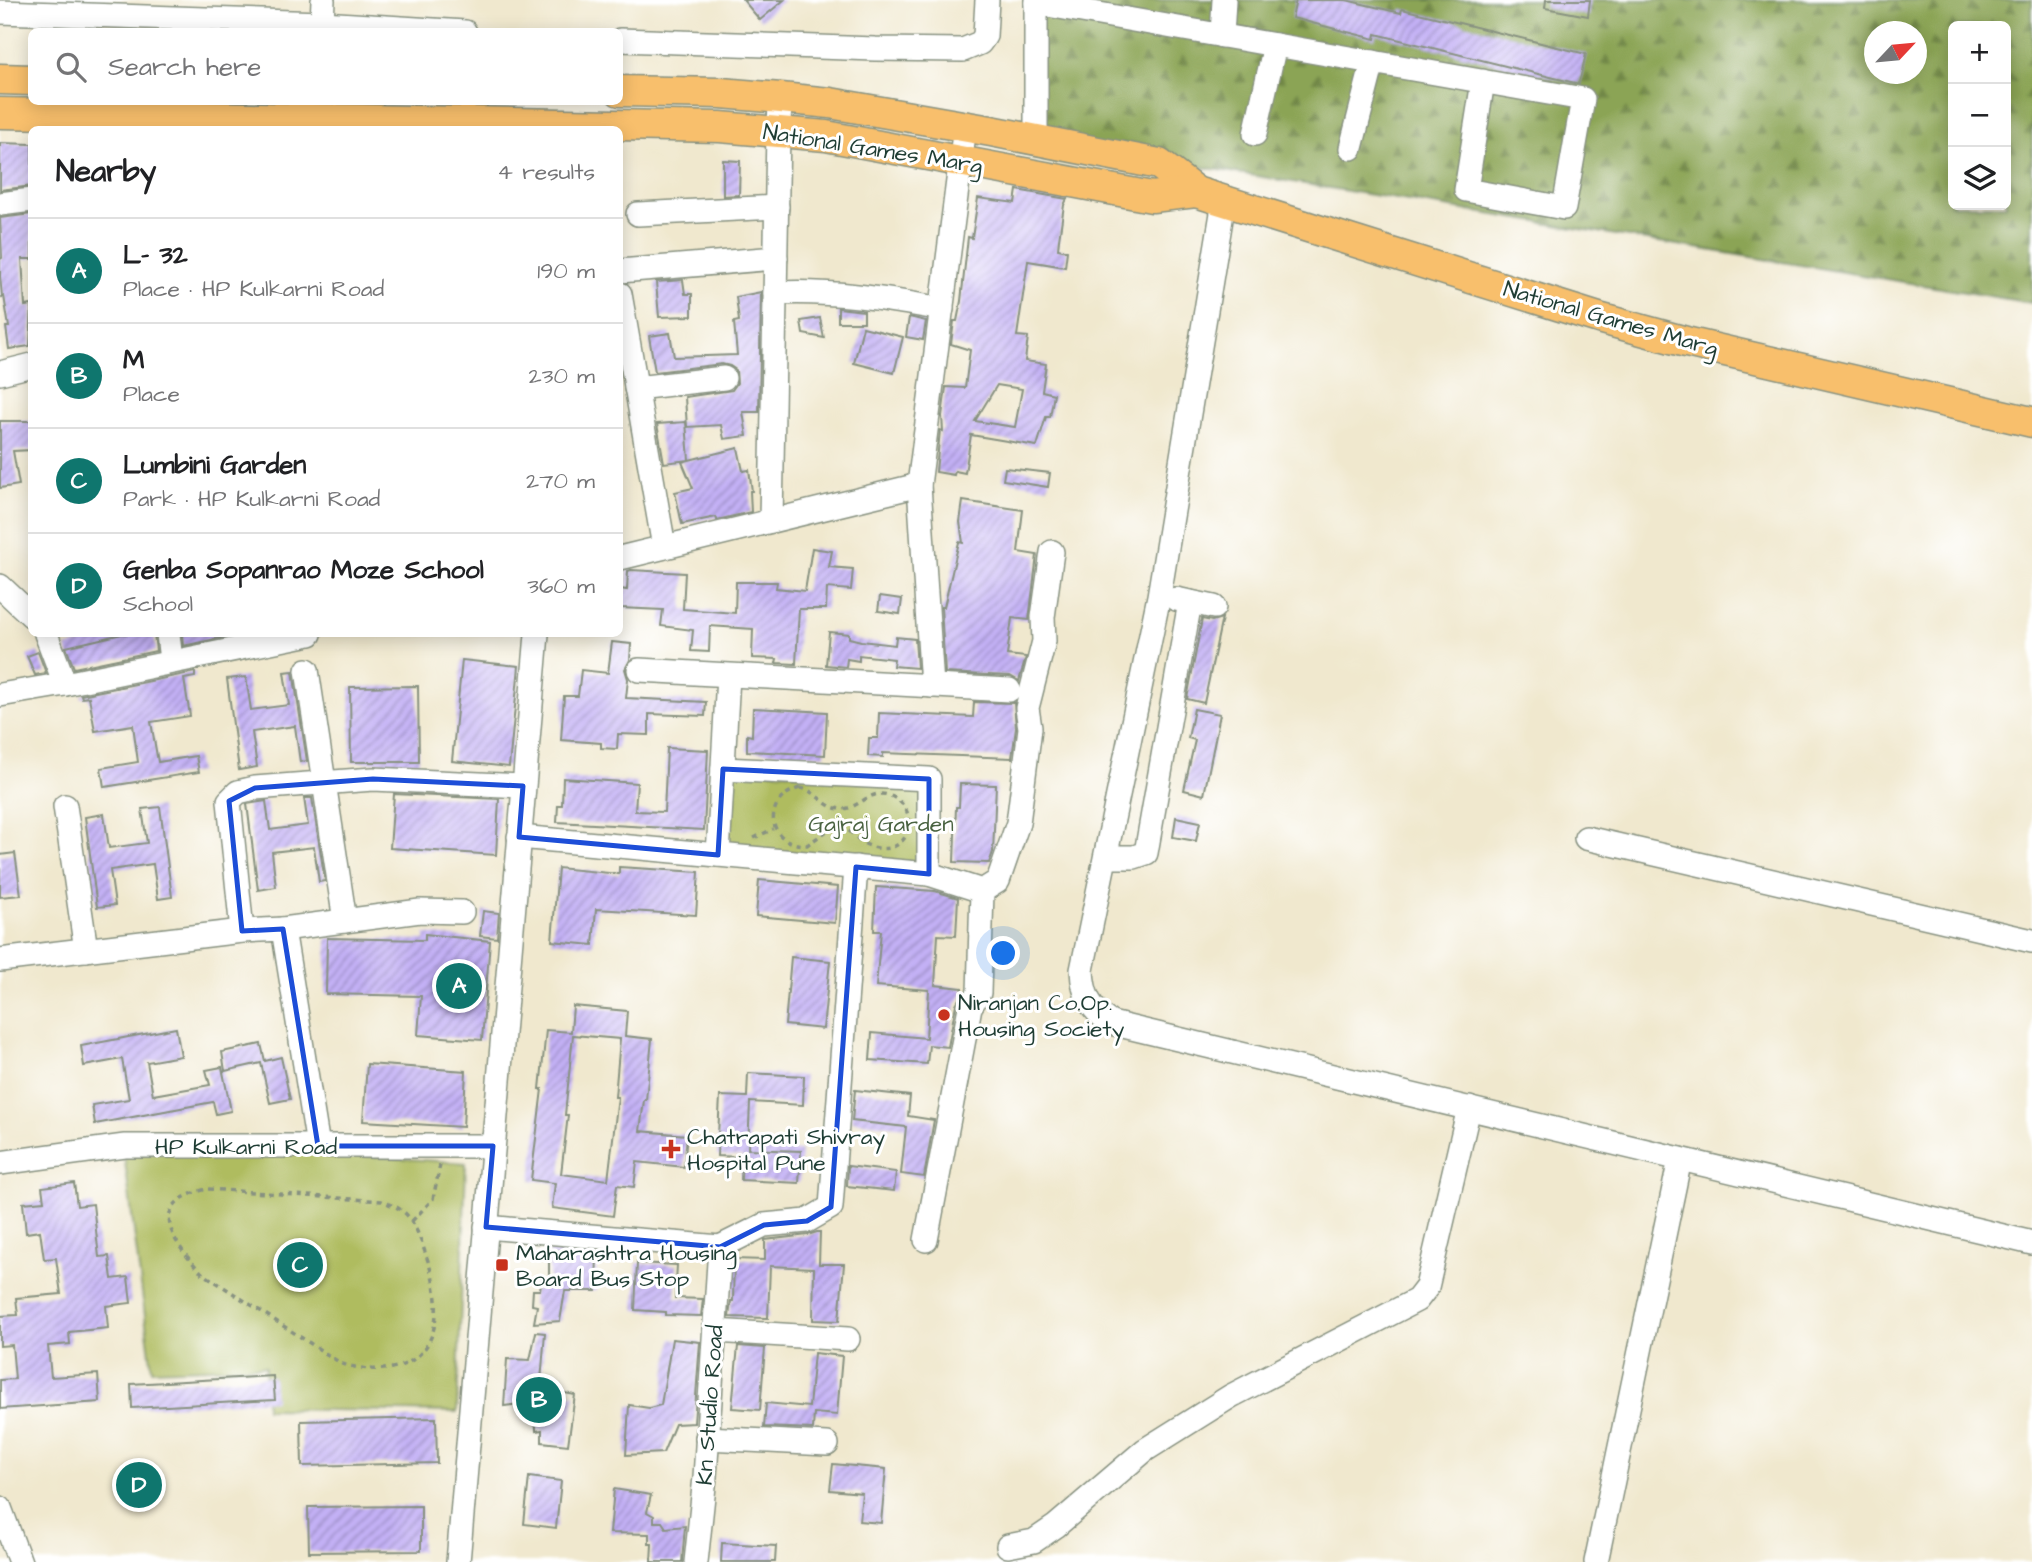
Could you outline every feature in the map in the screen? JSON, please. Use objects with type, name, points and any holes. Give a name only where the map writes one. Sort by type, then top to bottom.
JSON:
[{"type":"main road","points":[[0,79],[28,80]]},
{"type":"main road","name":"National Games Marg","points":[[623,91],[721,93],[830,103],[1159,164],[1210,196],[1602,319],[1686,342],[2032,422]]},
{"type":"main road","name":"National Games Marg","points":[[0,113],[432,117],[720,127],[826,136],[1152,197],[1210,196]]},
{"type":"street","points":[[322,23],[323,0]]},
{"type":"street","points":[[623,40],[963,50],[980,43],[985,36],[987,0]]},
{"type":"street","points":[[1222,36],[1224,0]]},
{"type":"street","points":[[1036,140],[1036,2],[1583,99],[1564,208],[1466,190],[1483,82]]},
{"type":"street","points":[[0,12],[401,28]]},
{"type":"street","points":[[1255,134],[1275,45]]},
{"type":"street","points":[[1350,148],[1373,62]]},
{"type":"street","points":[[771,521],[778,131],[781,97]]},
{"type":"street","points":[[932,686],[919,485],[965,127]]},
{"type":"street","points":[[1210,196],[1159,596],[1082,970],[1083,988],[1089,1004],[1111,1023],[2032,1243]]},
{"type":"street","points":[[0,204],[28,201]]},
{"type":"street","points":[[638,214],[777,207]]},
{"type":"street","points":[[623,271],[776,258]]},
{"type":"street","points":[[775,293],[872,296],[942,309]]},
{"type":"street","points":[[623,312],[664,547]]},
{"type":"street","points":[[0,373],[28,366]]},
{"type":"street","points":[[636,388],[724,378]]},
{"type":"street","points":[[623,557],[919,485]]},
{"type":"street","points":[[519,837],[929,874],[982,891],[998,881],[1018,823],[1030,728],[1027,708],[1044,641],[1043,617],[1052,552]]},
{"type":"street","points":[[0,586],[28,612]]},
{"type":"street","points":[[1159,596],[1214,607]]},
{"type":"street","points":[[1106,857],[1134,857],[1146,853],[1190,602]]},
{"type":"street","points":[[47,637],[65,684]]},
{"type":"street","points":[[168,637],[171,661]]},
{"type":"street","points":[[0,695],[294,637]]},
{"type":"street","points":[[458,1562],[537,637]]},
{"type":"street","points":[[307,670],[345,921]]},
{"type":"street","points":[[639,670],[1009,690]]},
{"type":"street","points":[[718,855],[728,676]]},
{"type":"street","points":[[723,769],[929,779],[929,874]]},
{"type":"street","points":[[242,931],[229,801],[238,792],[255,788],[373,779],[523,786]]},
{"type":"street","points":[[65,806],[86,950]]},
{"type":"street","points":[[1586,838],[2032,941]]},
{"type":"street","points":[[486,1227],[720,1248],[764,1225],[807,1221],[831,1206],[856,867]]},
{"type":"street","points":[[926,1240],[970,1007],[979,993],[982,891]]},
{"type":"street","points":[[0,960],[420,911],[463,912]]},
{"type":"street","points":[[283,929],[318,1146]]},
{"type":"street","points":[[1008,1546],[1034,1541],[1145,1450],[1231,1396],[1417,1300],[1427,1287],[1469,1108]]},
{"type":"street","name":"HP Kulkarni Road","points":[[0,1163],[125,1146],[493,1146]]},
{"type":"street","points":[[1596,1562],[1680,1159]]},
{"type":"street","name":"Kn Studio Road","points":[[696,1562],[708,1438],[720,1248]]},
{"type":"street","points":[[715,1331],[848,1339]]},
{"type":"street","points":[[708,1438],[827,1444]]},
{"type":"street","points":[[0,1508],[20,1562]]},
{"type":"path","points":[[800,788],[814,791],[828,804],[841,809],[849,808],[872,796],[888,795],[902,804],[909,824],[905,839],[894,847],[884,849],[868,846],[844,827],[831,828],[807,845],[790,842],[774,829],[773,815],[779,800],[786,793],[800,788]]},
{"type":"path","points":[[412,1221],[433,1199],[443,1146]]},
{"type":"path","points":[[208,1189],[382,1201],[397,1207],[412,1221],[432,1272],[436,1304],[435,1326],[427,1344],[407,1365],[394,1369],[366,1370],[342,1364],[202,1273],[183,1254],[173,1238],[170,1225],[176,1202],[188,1193],[208,1189]]},
{"type":"highlighted area","points":[[723,769],[929,779],[929,874],[856,867],[831,1207],[807,1221],[764,1225],[720,1247],[486,1227],[493,1146],[318,1146],[283,929],[242,931],[229,801],[255,788],[373,779],[523,786],[519,837],[718,855]]},
{"type":"green space","points":[[1037,0],[2032,0],[2032,303],[1036,140]]},
{"type":"green space","name":"Gajraj Garden","points":[[723,769],[929,779],[929,874],[718,855]]},
{"type":"green space","points":[[320,1153],[466,1163],[457,1412],[266,1409],[265,1366],[152,1370],[124,1154]]},
{"type":"building","points":[[743,0],[784,0],[760,20]]},
{"type":"building","points":[[1296,0],[1346,0],[1401,13],[1402,9],[1586,54],[1579,84],[1376,34],[1375,39],[1292,18]]},
{"type":"building","points":[[1546,0],[1590,0],[1588,16],[1545,8]]},
{"type":"building","points":[[0,143],[28,144],[28,186],[0,190]]},
{"type":"building","points":[[723,160],[740,161],[739,195],[723,196]]},
{"type":"building","points":[[1017,190],[1067,199],[1058,249],[1067,251],[1065,267],[1028,261],[1017,336],[1028,337],[1025,361],[1046,364],[1042,391],[1054,394],[1050,417],[1046,417],[1037,446],[971,435],[965,473],[955,471],[954,475],[936,472],[940,430],[943,431],[946,387],[965,388],[970,350],[951,344],[954,321],[957,321],[961,301],[968,237],[972,238],[978,198],[1015,203]],"holes":[[[997,385],[1022,389],[1015,427],[975,421]]]},
{"type":"building","points":[[28,214],[28,259],[22,259],[25,306],[28,306],[28,346],[9,349],[6,327],[9,327],[0,276],[0,218]]},
{"type":"building","points":[[683,280],[685,294],[692,294],[692,316],[659,317],[656,282]]},
{"type":"building","points":[[761,292],[759,412],[743,412],[747,436],[724,439],[721,425],[687,427],[685,397],[732,390],[737,383],[736,370],[722,364],[655,372],[649,336],[670,333],[674,357],[737,355],[734,322],[739,321],[736,297]]},
{"type":"building","points":[[838,308],[864,311],[864,322],[838,322]]},
{"type":"building","points":[[909,317],[926,321],[923,340],[906,337]]},
{"type":"building","points":[[820,318],[824,338],[803,334],[801,321]]},
{"type":"building","points":[[863,327],[903,337],[894,373],[854,363]]},
{"type":"building","points":[[0,421],[28,421],[28,450],[13,451],[19,485],[0,488]]},
{"type":"building","points":[[686,422],[689,460],[664,463],[657,424]]},
{"type":"building","points":[[738,448],[743,471],[749,470],[751,512],[682,524],[675,492],[693,488],[682,462]]},
{"type":"building","points":[[1005,468],[1050,473],[1048,487],[1003,480]]},
{"type":"building","points":[[963,501],[1023,510],[1018,552],[1037,555],[1029,620],[1012,618],[1007,655],[1026,657],[1019,681],[1010,676],[945,673],[941,607],[944,607],[959,542],[963,543],[960,522]]},
{"type":"building","points":[[812,548],[832,551],[829,567],[853,569],[851,590],[827,588],[826,609],[799,609],[796,664],[776,663],[777,659],[752,658],[753,629],[710,626],[709,652],[691,651],[693,630],[661,626],[663,610],[623,608],[623,589],[627,590],[628,571],[631,570],[685,573],[683,609],[735,613],[736,582],[777,582],[776,588],[805,591]]},
{"type":"building","points":[[880,596],[902,599],[900,614],[878,611]]},
{"type":"building","points":[[1222,618],[1204,703],[1187,699],[1202,619],[1212,621]]},
{"type":"building","points":[[829,632],[849,634],[849,638],[861,641],[895,645],[896,637],[915,639],[917,668],[893,666],[894,659],[859,655],[859,661],[847,659],[846,667],[826,665]]},
{"type":"building","points":[[109,637],[154,637],[156,651],[74,668],[66,647]]},
{"type":"building","points":[[182,637],[225,637],[183,646]]},
{"type":"building","points":[[612,642],[631,644],[630,660],[625,669],[628,679],[626,698],[706,702],[705,716],[649,714],[649,735],[618,734],[617,749],[601,748],[601,743],[561,740],[564,696],[578,696],[581,670],[608,673]]},
{"type":"building","points":[[38,652],[46,673],[35,675],[27,656]]},
{"type":"building","points":[[462,660],[519,666],[509,767],[452,761]]},
{"type":"building","points":[[293,671],[307,761],[300,762],[295,726],[252,732],[257,767],[239,770],[227,679],[246,677],[251,710],[289,705],[284,672]]},
{"type":"building","points":[[195,672],[195,677],[184,679],[190,716],[151,722],[158,762],[196,756],[199,772],[104,787],[101,768],[138,762],[133,725],[95,731],[89,697],[82,698],[81,695]]},
{"type":"building","points":[[418,686],[419,762],[351,762],[350,687]]},
{"type":"building","points":[[974,702],[1014,703],[1016,728],[1012,758],[883,753],[883,757],[868,756],[869,738],[878,738],[879,713],[973,717]]},
{"type":"building","points":[[753,708],[827,712],[825,755],[747,751],[747,735],[752,736]]},
{"type":"building","points":[[1194,709],[1220,714],[1204,795],[1184,790],[1195,740],[1188,738]]},
{"type":"building","points":[[667,748],[708,750],[704,830],[557,822],[558,805],[562,805],[563,778],[637,783],[635,811],[664,812]]},
{"type":"building","points":[[960,784],[996,785],[993,852],[989,863],[954,862],[956,807],[959,807]]},
{"type":"building","points":[[394,794],[499,799],[496,855],[390,848]]},
{"type":"building","points":[[304,798],[312,798],[325,881],[319,882],[314,847],[272,852],[276,887],[258,890],[247,804],[266,801],[270,830],[308,825]]},
{"type":"building","points":[[160,807],[172,897],[158,899],[153,864],[110,870],[115,905],[97,907],[85,817],[104,814],[109,848],[147,843],[142,809]]},
{"type":"building","points":[[1176,817],[1200,822],[1196,841],[1173,837]]},
{"type":"building","points":[[15,853],[21,895],[0,897],[0,855]]},
{"type":"building","points":[[619,867],[699,872],[696,915],[596,909],[593,945],[552,941],[558,868],[619,874]]},
{"type":"building","points":[[759,880],[838,887],[835,923],[756,916]]},
{"type":"building","points":[[876,887],[935,891],[958,898],[956,936],[938,935],[935,985],[962,988],[962,994],[956,1004],[948,1047],[929,1045],[927,1064],[870,1060],[872,1033],[926,1038],[929,990],[876,986],[881,931],[874,931]]},
{"type":"building","points":[[483,911],[499,913],[497,938],[480,936]]},
{"type":"building","points":[[425,934],[490,941],[482,1040],[418,1035],[421,996],[326,994],[327,938],[425,940]]},
{"type":"building","points":[[791,957],[830,961],[823,1029],[785,1025]]},
{"type":"building","points":[[573,1006],[627,1011],[625,1036],[652,1039],[640,1131],[687,1135],[684,1167],[637,1162],[634,1187],[617,1185],[613,1216],[552,1208],[555,1183],[531,1180],[546,1030],[571,1032]],"holes":[[[573,1035],[620,1039],[615,1097],[618,1097],[608,1180],[561,1174]]]},
{"type":"building","points":[[176,1028],[181,1056],[147,1062],[153,1095],[210,1085],[206,1070],[222,1067],[231,1111],[216,1114],[213,1102],[95,1124],[92,1105],[129,1099],[122,1059],[84,1066],[81,1046]]},
{"type":"building","points":[[261,1044],[265,1061],[281,1057],[290,1099],[270,1103],[261,1063],[225,1071],[222,1052]]},
{"type":"building","points":[[367,1064],[466,1071],[463,1127],[363,1121]]},
{"type":"building","points":[[748,1073],[804,1076],[803,1105],[750,1102],[748,1149],[801,1151],[799,1183],[741,1180],[742,1157],[717,1156],[720,1096],[747,1097]]},
{"type":"building","points":[[855,1090],[910,1096],[908,1116],[934,1120],[924,1177],[901,1174],[906,1127],[852,1121]]},
{"type":"building","points":[[848,1166],[896,1172],[894,1191],[847,1186]]},
{"type":"building","points":[[74,1183],[77,1206],[93,1204],[99,1257],[109,1256],[112,1279],[128,1277],[131,1303],[106,1306],[108,1328],[69,1332],[70,1344],[48,1346],[51,1377],[98,1374],[100,1402],[0,1409],[0,1380],[15,1379],[12,1345],[0,1346],[0,1316],[18,1315],[16,1298],[61,1294],[56,1258],[44,1259],[40,1231],[26,1233],[23,1203],[44,1201],[42,1187]]},
{"type":"building","points":[[820,1232],[819,1264],[844,1264],[839,1321],[813,1320],[814,1268],[770,1266],[768,1318],[729,1317],[733,1301],[734,1259],[765,1260],[765,1240]]},
{"type":"building","points":[[549,1250],[597,1252],[596,1291],[565,1291],[560,1321],[534,1323],[537,1306],[532,1305],[533,1290],[540,1290],[541,1283],[549,1283]]},
{"type":"building","points":[[637,1263],[677,1265],[675,1298],[703,1299],[701,1316],[666,1315],[666,1312],[635,1310]]},
{"type":"building","points":[[536,1332],[545,1333],[540,1393],[555,1391],[575,1395],[568,1445],[542,1442],[542,1430],[536,1431],[535,1402],[504,1406],[507,1359],[530,1360]]},
{"type":"building","points":[[672,1339],[700,1342],[694,1423],[675,1424],[663,1453],[626,1455],[629,1405],[649,1408],[661,1405]]},
{"type":"building","points":[[738,1346],[765,1348],[760,1410],[732,1408]]},
{"type":"building","points":[[814,1353],[842,1356],[837,1415],[814,1413],[813,1429],[764,1427],[766,1403],[809,1407]]},
{"type":"building","points":[[273,1376],[275,1400],[132,1408],[131,1384]]},
{"type":"building","points":[[436,1418],[437,1463],[302,1466],[301,1421]]},
{"type":"building","points":[[833,1464],[886,1469],[881,1523],[859,1521],[862,1493],[830,1490]]},
{"type":"building","points":[[529,1477],[561,1481],[556,1528],[524,1524]]},
{"type":"building","points":[[614,1489],[651,1495],[647,1512],[654,1516],[654,1522],[662,1522],[666,1528],[685,1526],[682,1562],[651,1562],[652,1544],[649,1544],[649,1534],[610,1533]]},
{"type":"building","points":[[421,1506],[421,1551],[309,1552],[308,1507]]},
{"type":"building","points":[[722,1543],[776,1546],[775,1562],[721,1562]]},
{"type":"place","name":"L- 32","points":[[459,986]]},
{"type":"place","name":"Niranjan Co.Op. Housing Society","points":[[944,1015]]},
{"type":"place","name":"Chatrapati Shivray Hospital Pune","points":[[671,1149]]},
{"type":"place","name":"Lumbini Garden","points":[[300,1265]]},
{"type":"place","name":"Maharashtra Housing Board Bus Stop","points":[[502,1265]]},
{"type":"place","name":"M","points":[[539,1400]]},
{"type":"place","name":"Genba Sopanrao Moze School","points":[[139,1485]]}]
